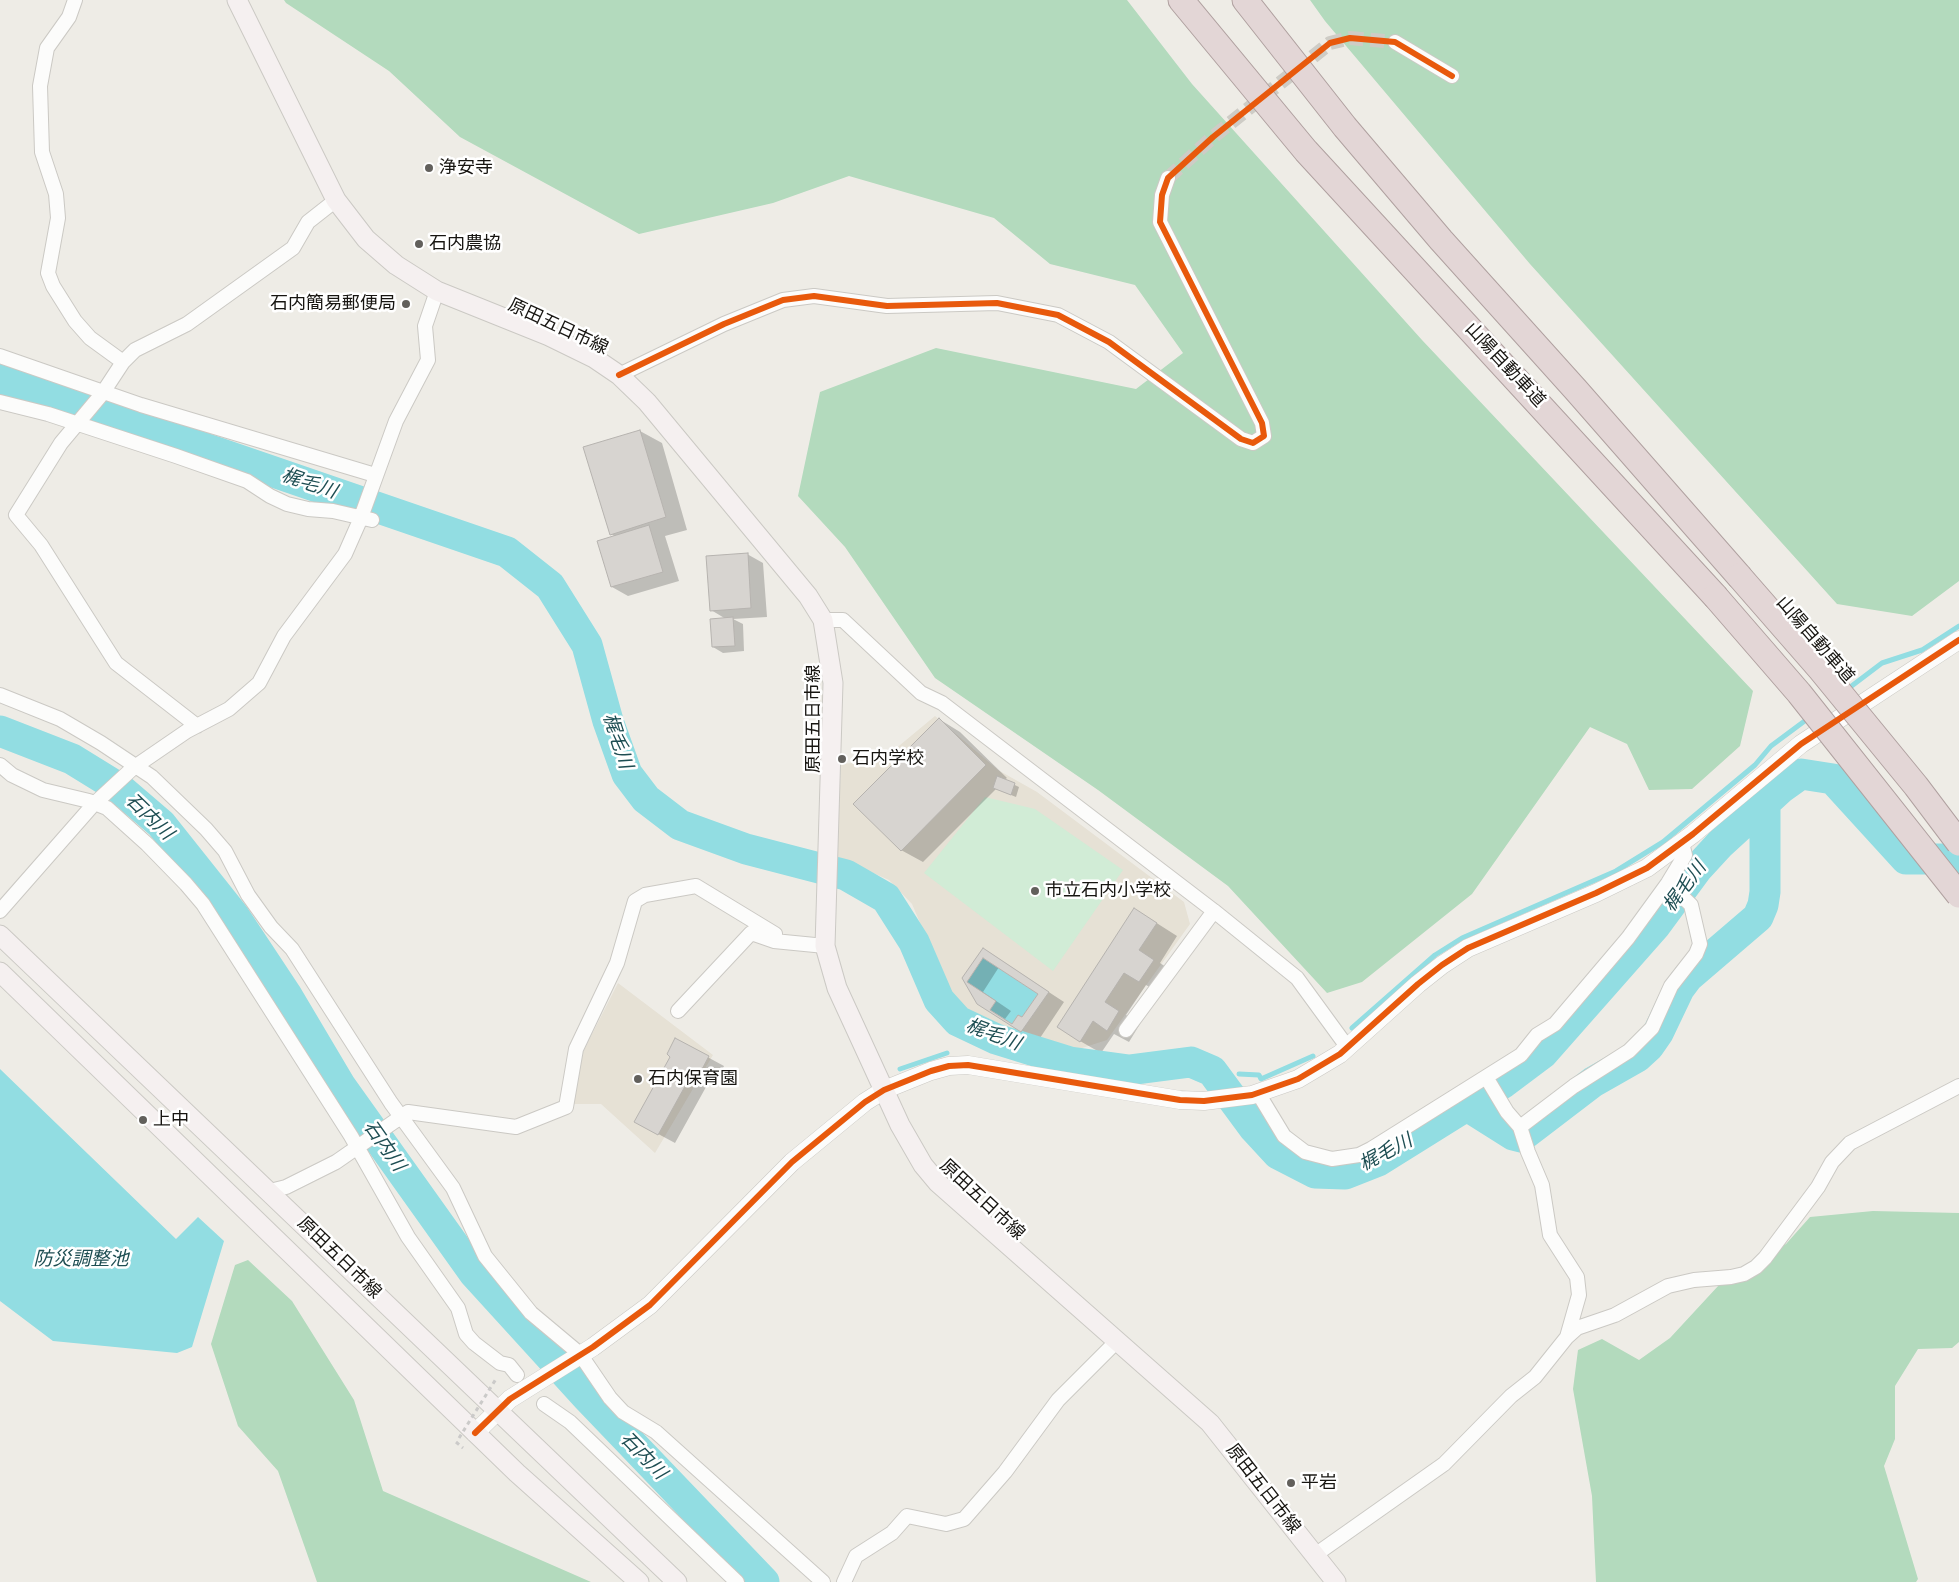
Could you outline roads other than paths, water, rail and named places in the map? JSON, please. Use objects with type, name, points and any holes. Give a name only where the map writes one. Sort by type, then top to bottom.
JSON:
[{"type":"highway","name":"山陽自動車道","points":[[1180,0],[1306,151],[1715,596],[1799,693],[1959,895]]},
{"type":"highway","name":"山陽自動車道","points":[[1245,0],[1345,128],[1440,240],[1570,383],[1822,670],[1916,786],[1959,843]]},
{"type":"main road","name":"原田五日市線","points":[[237,0],[336,200],[366,239],[396,265],[436,291],[549,336],[594,358],[619,375],[647,402],[808,596],[823,620],[833,683],[825,946],[837,988],[900,1125],[923,1165],[938,1183],[1210,1423],[1336,1582]]},
{"type":"main road","name":"原田五日市線","points":[[0,935],[677,1582]]},
{"type":"main road","name":"原田五日市線","points":[[0,972],[467,1436],[639,1582]]},
{"type":"street","points":[[75,0],[69,17],[48,48],[40,86],[42,152],[56,194],[58,218],[48,273],[52,286],[75,321],[90,338],[123,362]]},
{"type":"street","points":[[1395,42],[1452,76]]},
{"type":"street","points":[[619,375],[724,324],[783,300],[814,296],[887,306],[997,303],[1058,315],[1109,342],[1241,439],[1253,443],[1264,436],[1262,423],[1160,222],[1162,195],[1168,178]]},
{"type":"street","points":[[197,726],[116,663],[41,544],[16,515],[61,442],[103,393],[123,362],[135,350],[187,324],[293,248],[308,222],[336,200]]},
{"type":"street","points":[[0,911],[98,801],[135,767],[197,726],[229,709],[259,683],[284,636],[345,554],[365,517],[374,478],[396,420],[428,360],[425,326],[436,291]]},
{"type":"street","points":[[0,356],[103,393],[374,478]]},
{"type":"street","points":[[0,402],[79,422],[247,481],[270,496],[288,504],[308,510],[365,517]]},
{"type":"street","points":[[823,620],[843,620],[921,693],[942,703],[1214,911],[1296,978],[1348,1048]]},
{"type":"street","points":[[467,1436],[532,1385],[623,1327],[650,1305],[786,1167],[863,1104],[884,1090],[931,1071],[949,1066],[968,1065],[1163,1098],[1204,1101],[1223,1100],[1255,1094],[1298,1079],[1320,1068],[1348,1048],[1418,984],[1468,948],[1622,882],[1646,868],[1682,843],[1801,744],[1959,640]]},
{"type":"street","points":[[0,695],[60,719],[155,780],[206,829],[225,851],[251,899],[274,931],[292,949],[399,1118],[453,1188],[477,1244],[489,1262],[537,1320],[578,1356],[616,1406],[656,1432],[823,1582]]},
{"type":"street","points":[[0,765],[12,775],[43,790],[98,801],[148,844],[203,904],[359,1146],[408,1237],[458,1308],[466,1334],[474,1343],[502,1364],[509,1365],[517,1375]]},
{"type":"street","points":[[1255,1094],[1276,1125],[1294,1146],[1319,1157],[1347,1158],[1371,1149],[1488,1080],[1521,1055],[1537,1035],[1555,1024],[1670,885],[1685,855],[1682,843]]},
{"type":"street","points":[[1522,1132],[1592,1074],[1642,1041],[1652,1028],[1671,986],[1699,950],[1699,938],[1690,903],[1670,885]]},
{"type":"street","points":[[270,1191],[286,1187],[320,1170],[408,1112],[516,1127],[566,1107],[576,1049],[617,963],[635,901],[645,895],[696,886],[775,934],[774,941]]},
{"type":"street","points":[[1126,1030],[1214,911]]},
{"type":"street","points":[[678,1011],[751,934],[774,941],[825,946]]},
{"type":"street","points":[[1488,1080],[1522,1132],[1542,1185],[1550,1235],[1577,1277],[1578,1295],[1567,1337]]},
{"type":"street","points":[[1315,1555],[1444,1464],[1511,1396],[1536,1377],[1567,1337],[1577,1328],[1615,1315],[1668,1286],[1694,1280],[1744,1274],[1756,1267],[1765,1258],[1818,1187],[1832,1162],[1850,1143],[1959,1086]]},
{"type":"street","points":[[844,1582],[856,1556],[892,1533],[907,1516],[946,1524],[964,1518],[1006,1472],[1058,1400],[1118,1340]]},
{"type":"street","points":[[544,1404],[570,1422],[737,1582]]},
{"type":"water","points":[[983,958],[1038,994],[1022,1017],[1018,1015],[1012,1024],[990,1010],[995,1001],[967,982]]},
{"type":"water","name":"防災調整池","points":[[0,1069],[176,1239],[198,1217],[224,1241],[192,1347],[177,1353],[53,1341],[0,1301]]},
{"type":"waterway","name":"梶毛川","points":[[0,378],[507,552],[550,586],[587,645],[608,721],[627,774],[646,799],[680,825],[746,849],[846,875],[886,898],[914,942],[939,1000],[958,1021],[996,1039],[1070,1062],[1129,1070],[1191,1062],[1212,1071],[1254,1128],[1278,1154],[1315,1173],[1345,1174],[1378,1161],[1503,1083],[1543,1053],[1655,926],[1697,869],[1720,844],[1780,789],[1801,774],[1833,779],[1906,859],[1959,859]]},
{"type":"waterway","points":[[1845,691],[1882,663],[1922,650],[1959,626]]},
{"type":"waterway","points":[[1352,1028],[1435,955],[1462,938],[1616,871],[1663,842],[1755,765],[1771,746],[1810,717]]},
{"type":"waterway","name":"石内川","points":[[0,731],[72,759],[119,788],[161,824],[235,917],[286,994],[340,1085],[474,1273],[587,1397],[764,1582]]},
{"type":"waterway","points":[[1467,1106],[1513,1135],[1521,1137],[1593,1082],[1637,1057],[1649,1046],[1658,1033],[1679,989],[1688,977],[1758,917],[1763,905],[1765,892],[1765,803]]},
{"type":"waterway","points":[[900,1069],[947,1053]]},
{"type":"waterway","points":[[1239,1074],[1259,1075],[1261,1079],[1313,1056]]},
{"type":"tunnel","points":[[1168,178],[1213,137],[1330,43],[1350,38],[1395,42]]},
{"type":"place","name":"浄安寺","points":[[429,168]]},
{"type":"place","name":"石内農協","points":[[419,244]]},
{"type":"place","name":"石内簡易郵便局","points":[[406,304]]},
{"type":"place","name":"石内学校","points":[[842,759]]},
{"type":"place","name":"市立石内小学校","points":[[1035,891]]},
{"type":"place","name":"石内保育園","points":[[638,1079]]},
{"type":"place","name":"上中","points":[[143,1120]]},
{"type":"place","name":"平岩","points":[[1291,1483]]}]
